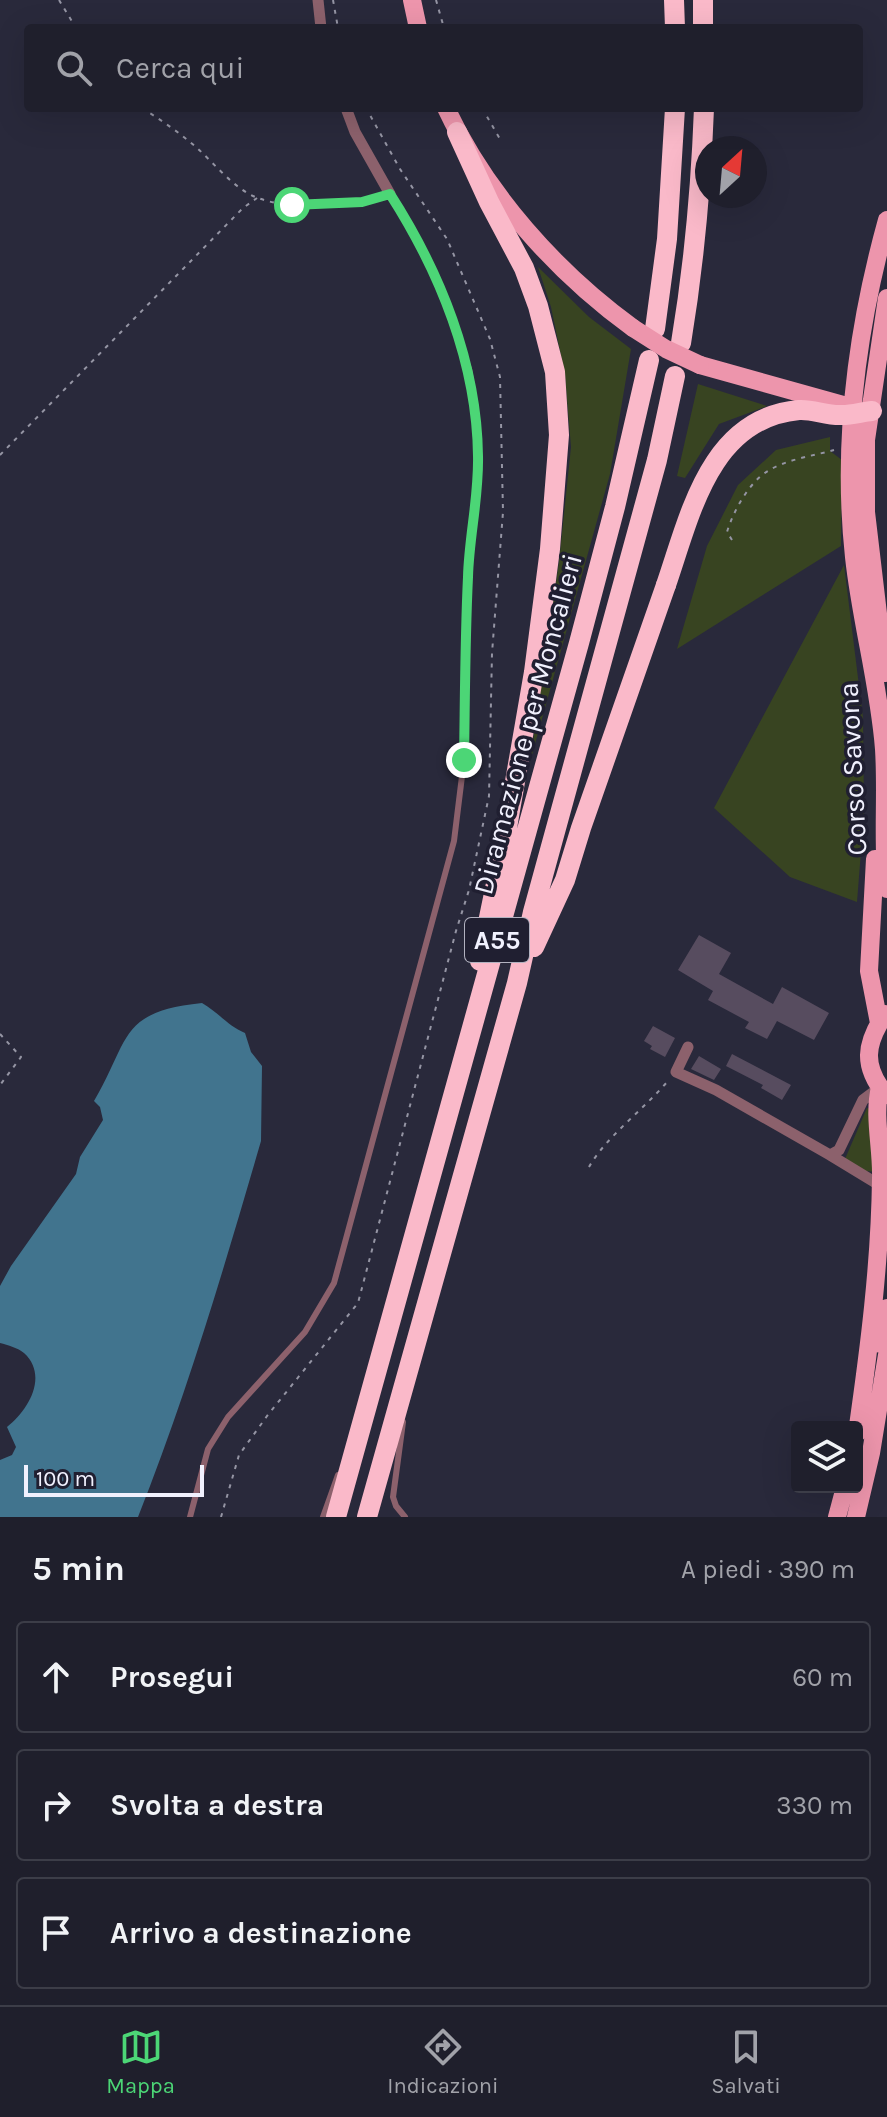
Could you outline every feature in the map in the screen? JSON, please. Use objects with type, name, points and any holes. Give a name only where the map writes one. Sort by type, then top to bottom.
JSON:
[{"type":"highway","points":[[674,0],[675,24]]},
{"type":"highway","points":[[703,0],[703,24]]},
{"type":"highway","points":[[655,329],[667,239],[675,112]]},
{"type":"highway","points":[[681,343],[694,248],[704,112]]},
{"type":"highway","points":[[457,132],[524,268],[538,306],[555,372],[559,435],[550,549],[534,672],[458,1081]]},
{"type":"highway","name":"Diramazione per Moncalieri","points":[[336,1517],[615,507],[649,360]]},
{"type":"highway","name":"Diramazione per Moncalieri","points":[[367,1517],[517,983],[533,912],[657,460],[675,376]]},
{"type":"highway","points":[[517,983],[565,880],[705,476],[733,441],[764,420],[809,410],[842,415],[879,411]]},
{"type":"main road","points":[[412,0],[417,24]]},
{"type":"main road","points":[[448,112],[457,132],[535,241],[582,287],[633,328],[666,349],[700,365],[843,405],[879,411]]},
{"type":"main road","name":"Corso Savona","points":[[887,220],[866,307],[858,357],[850,495],[860,605],[874,666],[884,751],[887,889]]},
{"type":"main road","name":"Corso Savona","points":[[887,298],[872,388],[866,455],[866,512],[887,697]]},
{"type":"main road","points":[[859,1421],[870,1341],[881,1186],[876,1103],[883,1092],[870,1068],[868,1054],[872,1034],[883,1017],[869,971],[876,823],[860,605]]},
{"type":"main road","points":[[883,648],[887,672]]},
{"type":"main road","points":[[856,1517],[864,1446],[887,1308]]},
{"type":"main road","points":[[864,1446],[887,1355]]},
{"type":"main road","points":[[864,1446],[887,1390]]},
{"type":"main road","points":[[837,1517],[843,1493]]},
{"type":"street","points":[[318,0],[321,24]]},
{"type":"street","points":[[348,112],[355,132],[390,194]]},
{"type":"street","points":[[688,1047],[676,1072],[716,1090],[881,1186]]},
{"type":"street","points":[[830,1155],[839,1150],[863,1100],[883,1092]]},
{"type":"lane","points":[[190,1517],[208,1449],[221,1427],[268,1370],[305,1332],[334,1283],[397,1057],[420,957],[454,841],[464,760],[468,574],[479,458],[476,410],[469,369],[436,278],[390,194]]},
{"type":"lane","points":[[397,1517],[393,1497],[402,1442],[404,1381]]},
{"type":"lane","points":[[323,1517],[339,1474],[356,1445]]},
{"type":"lane","points":[[396,1506],[405,1517]]},
{"type":"path","points":[[59,0],[74,24]]},
{"type":"path","points":[[333,0],[337,24]]},
{"type":"path","points":[[436,0],[443,24]]},
{"type":"path","points":[[148,112],[194,145],[236,184],[257,198],[292,205],[338,204],[362,202],[390,194]]},
{"type":"path","points":[[221,1517],[239,1455],[358,1303],[469,890],[489,796],[492,653],[503,512],[500,377],[490,339],[447,239],[400,169],[368,112]]},
{"type":"path","points":[[484,112],[500,139]]},
{"type":"path","points":[[0,455],[243,208],[257,198]]},
{"type":"path","points":[[732,540],[727,532],[730,520],[765,472],[838,449],[852,440]]},
{"type":"path","points":[[0,1034],[21,1057],[0,1085]]},
{"type":"path","points":[[589,1167],[597,1152],[645,1107],[676,1072]]},
{"type":"green space","points":[[538,267],[589,317],[631,349],[610,474],[530,762],[559,562],[571,447],[565,375],[551,307]]},
{"type":"green space","points":[[698,384],[767,406],[719,424],[685,478],[677,476]]},
{"type":"green space","points":[[830,437],[830,451],[842,460],[841,546],[677,649],[707,546],[738,485],[776,450]]},
{"type":"green space","points":[[844,565],[863,718],[864,813],[857,902],[790,877],[714,808]]},
{"type":"green space","points":[[867,1108],[872,1109],[877,1172],[866,1171],[845,1159]]},
{"type":"water","points":[[202,1003],[245,1033],[251,1052],[262,1066],[261,1141],[189,1377],[138,1517],[0,1517],[0,1460],[12,1455],[16,1447],[7,1427],[28,1403],[33,1393],[35,1372],[24,1353],[0,1343],[0,1286],[76,1174],[80,1157],[103,1120],[100,1107],[94,1101],[130,1032],[155,1013]]},
{"type":"building","points":[[699,935],[731,953],[719,974],[773,1004],[782,987],[829,1013],[814,1040],[777,1021],[767,1039],[745,1028],[749,1022],[708,1000],[713,991],[678,970]]},
{"type":"building","points":[[653,1026],[675,1038],[665,1057],[650,1049],[652,1046],[644,1041]]},
{"type":"building","points":[[732,1054],[791,1085],[782,1100],[761,1088],[763,1085],[726,1066]]},
{"type":"building","points":[[699,1056],[721,1069],[714,1080],[691,1069]]},
{"type":"route","points":[[292,205],[362,202],[390,194],[436,278],[469,369],[479,458],[468,574],[464,760]]}]
